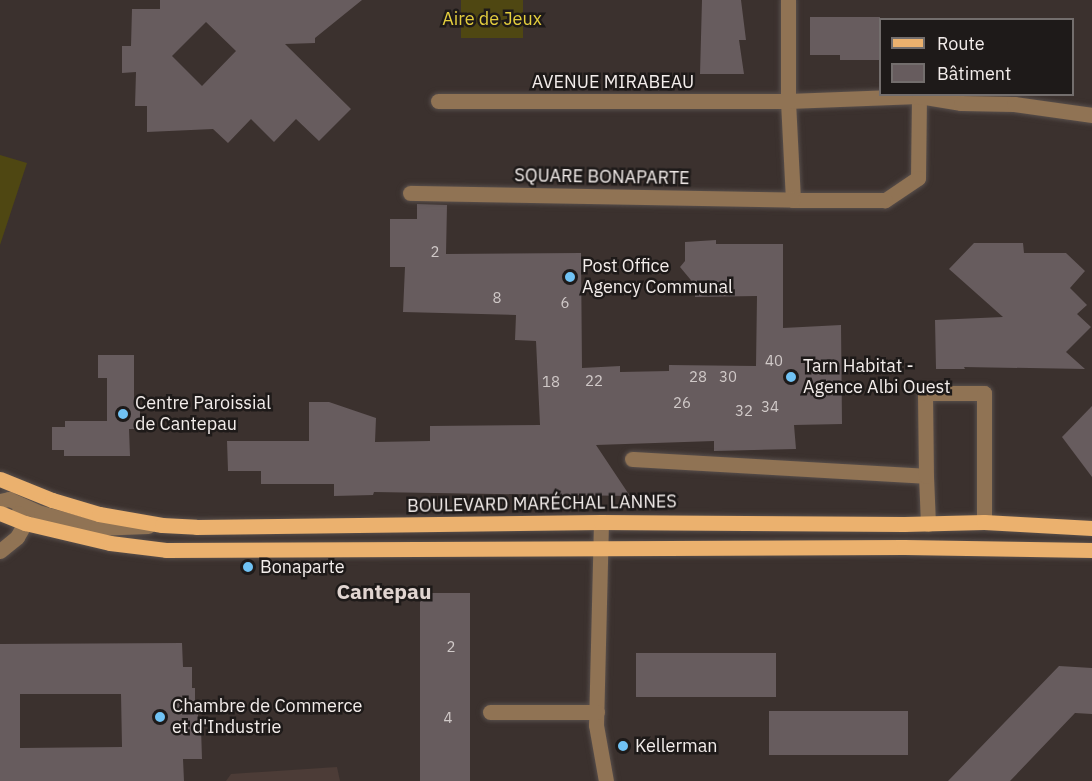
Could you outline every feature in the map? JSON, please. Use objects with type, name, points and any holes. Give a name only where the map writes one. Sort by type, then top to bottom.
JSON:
[{"type":"main road","name":"BOULEVARD MARÉCHAL LANNES","points":[[0,479],[52,500],[99,514],[162,525],[256,527],[601,522],[927,524],[984,522],[1092,528]]},
{"type":"main road","points":[[0,513],[26,523],[110,543],[166,550],[1046,547],[1092,550]]},
{"type":"street","points":[[788,0],[788,101],[793,200]]},
{"type":"street","points":[[788,101],[919,96],[961,103],[1014,104],[1092,115]]},
{"type":"street","name":"SQUARE BONAPARTE","points":[[410,193],[885,200],[918,178],[919,96]]},
{"type":"street","name":"AVENUE MIRABEAU","points":[[438,101],[788,101]]},
{"type":"street","points":[[927,524],[925,393],[984,393],[984,522]]},
{"type":"street","points":[[632,459],[926,476]]},
{"type":"street","points":[[3,498],[41,513],[96,528],[162,525]]},
{"type":"street","points":[[0,550],[17,537],[26,523],[3,498]]},
{"type":"street","points":[[601,522],[596,725],[606,781]]},
{"type":"street","points":[[490,712],[597,712]]},
{"type":"shaded area","points":[[337,767],[340,781],[226,781],[231,774]]},
{"type":"green space","name":"Aire de Jeux","points":[[461,0],[523,0],[523,38],[461,38]]},
{"type":"green space","points":[[0,155],[27,163],[0,245]]},
{"type":"building","points":[[160,0],[362,0],[315,38],[315,43],[285,44],[351,109],[319,141],[296,119],[274,142],[251,119],[228,143],[213,129],[147,132],[147,106],[135,106],[136,72],[122,73],[122,46],[131,46],[132,9],[160,9]],"holes":[[[206,22],[236,51],[202,86],[172,56]]]},
{"type":"building","points":[[702,0],[741,0],[746,40],[739,40],[744,74],[700,74]]},
{"type":"building","points":[[810,17],[880,17],[879,60],[840,60],[840,55],[810,55]]},
{"type":"building","points":[[417,204],[447,205],[446,254],[581,253],[582,368],[620,366],[620,372],[669,371],[669,365],[756,366],[757,296],[695,297],[695,285],[680,267],[685,261],[685,242],[716,240],[716,244],[783,244],[783,328],[841,325],[842,424],[794,425],[796,449],[714,451],[714,441],[596,445],[630,496],[374,492],[373,495],[334,496],[334,484],[261,484],[261,471],[228,471],[227,441],[309,441],[309,402],[329,402],[376,418],[375,442],[430,441],[430,426],[540,425],[536,341],[515,340],[516,315],[403,312],[405,267],[390,267],[390,219],[417,219]]},
{"type":"building","points":[[974,243],[1023,243],[1024,253],[1066,253],[1085,271],[1070,288],[1087,305],[1077,314],[1091,327],[1066,352],[1085,369],[964,367],[965,369],[936,369],[935,320],[1003,317],[949,269]]},
{"type":"building","name":"Centre Paroissial de Cantepau","points":[[98,355],[134,355],[134,406],[140,406],[140,429],[129,429],[130,456],[64,456],[64,450],[52,450],[52,427],[65,427],[65,421],[107,421],[107,378],[98,378]]},
{"type":"building","points":[[1092,406],[1092,477],[1062,437]]},
{"type":"building","points":[[420,593],[470,593],[470,781],[420,781]]},
{"type":"building","name":"Chambre de Commerce et d'Industrie","points":[[182,643],[183,667],[192,667],[192,688],[195,688],[195,707],[198,707],[198,727],[201,727],[202,759],[183,759],[184,781],[0,781],[0,644]],"holes":[[[20,694],[121,694],[122,747],[20,748]]]},
{"type":"building","points":[[636,653],[776,653],[776,697],[636,697]]},
{"type":"building","points":[[1059,666],[1092,668],[1092,714],[1075,713],[1010,781],[948,781]]},
{"type":"building","points":[[769,711],[908,711],[908,755],[769,755]]},
{"type":"place","name":"Post Office Agency Communal","points":[[570,277]]},
{"type":"place","name":"Tarn Habitat - Agence Albi Ouest","points":[[791,377]]},
{"type":"place","name":"Centre Paroissial de Cantepau","points":[[123,414]]},
{"type":"place","name":"Bonaparte","points":[[248,567]]},
{"type":"place","name":"Chambre de Commerce et d'Industrie","points":[[160,717]]},
{"type":"place","name":"Kellerman","points":[[623,746]]},
{"type":"district","name":"Cantepau","points":[[384,591]]}]
